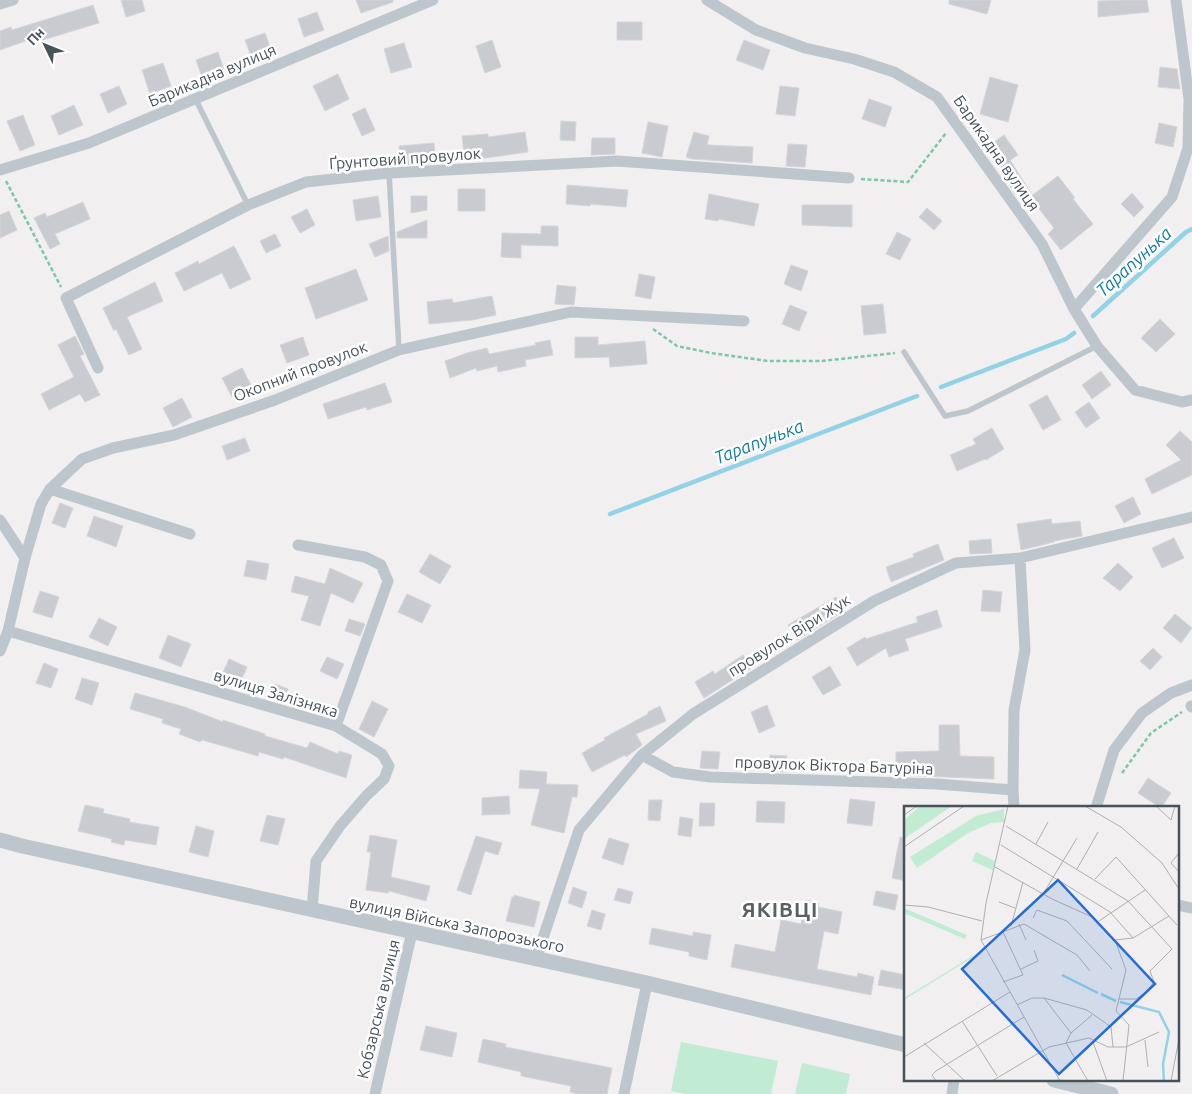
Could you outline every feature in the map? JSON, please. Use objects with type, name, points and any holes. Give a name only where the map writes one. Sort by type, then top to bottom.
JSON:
[{"type":"street","points":[[0,4],[13,0]]},
{"type":"street","name":"Барикадна вулиця","points":[[0,170],[89,143],[433,0]]},
{"type":"street","name":"Барикадна вулиця","points":[[707,0],[756,30],[806,48],[854,59],[894,72],[938,97],[1042,244],[1074,309],[1097,346],[1135,390],[1182,402],[1192,400]]},
{"type":"street","points":[[1074,309],[1172,196],[1188,148],[1189,99],[1176,0]]},
{"type":"street","name":"Ґрунтовий провулок","points":[[66,298],[248,205],[306,182],[389,173],[617,161],[849,178]]},
{"type":"street","points":[[66,298],[98,368]]},
{"type":"street","name":"Окопний провулок","points":[[0,651],[8,631],[41,504],[50,489],[82,459],[113,448],[174,435],[275,400],[399,350],[571,312],[744,321]]},
{"type":"street","points":[[50,489],[190,534]]},
{"type":"street","name":"провулок Віри Жук","points":[[536,959],[579,830],[642,755],[693,714],[874,600],[956,563],[1020,558],[1192,517]]},
{"type":"street","points":[[0,520],[26,558]]},
{"type":"street","points":[[298,545],[365,557],[381,565],[388,581],[336,726]]},
{"type":"street","points":[[1014,806],[1012,790],[1014,710],[1025,650],[1020,558]]},
{"type":"street","name":"вулиця Залізняка","points":[[8,631],[336,726],[382,754],[389,766],[384,779],[340,826],[316,861],[312,910]]},
{"type":"street","points":[[1097,806],[1114,750],[1142,713],[1171,693],[1192,685]]},
{"type":"street","name":"провулок Віктора Батуріна","points":[[642,755],[673,772],[710,777],[937,784],[1012,790]]},
{"type":"street","name":"вулиця Війська Запорозького","points":[[0,840],[647,983],[904,1045]]},
{"type":"street","name":"Кобзарська вулиця","points":[[375,1094],[412,932]]},
{"type":"street","points":[[624,1094],[647,983]]},
{"type":"street","points":[[1062,1082],[1110,1094]]},
{"type":"lane","points":[[196,100],[248,205]]},
{"type":"lane","points":[[389,173],[399,350]]},
{"type":"lane","points":[[904,352],[945,416],[968,411],[1097,346]]},
{"type":"path","points":[[849,178],[908,182],[955,122]]},
{"type":"path","points":[[0,170],[66,298]]},
{"type":"path","points":[[639,316],[655,332],[677,346],[768,361],[822,360],[904,352]]},
{"type":"path","points":[[1120,776],[1151,733],[1192,706]]},
{"type":"green space","points":[[681,1042],[778,1061],[771,1094],[686,1094],[671,1091]]},
{"type":"green space","points":[[802,1063],[850,1074],[846,1094],[795,1094]]},
{"type":"building","points":[[121,0],[142,0],[145,11],[126,17]]},
{"type":"building","points":[[356,0],[393,0],[393,2],[361,13]]},
{"type":"building","points":[[949,0],[991,0],[987,14],[949,4]]},
{"type":"building","points":[[1147,0],[1149,12],[1098,17],[1098,1]]},
{"type":"building","points":[[93,5],[99,23],[36,42],[34,38],[0,50],[0,31],[11,27],[12,30]]},
{"type":"building","points":[[317,12],[324,30],[304,37],[298,19]]},
{"type":"building","points":[[617,22],[642,22],[642,40],[617,40]]},
{"type":"building","points":[[265,33],[272,52],[252,59],[245,40]]},
{"type":"building","points":[[492,40],[501,67],[485,73],[476,46]]},
{"type":"building","points":[[744,40],[770,50],[763,70],[736,60]]},
{"type":"building","points":[[404,43],[412,67],[391,73],[384,49]]},
{"type":"building","points":[[218,52],[224,70],[202,77],[196,60]]},
{"type":"building","points":[[163,63],[171,86],[150,94],[142,70]]},
{"type":"building","points":[[1160,67],[1177,69],[1180,89],[1158,87]]},
{"type":"building","points":[[338,74],[349,99],[325,111],[313,86]]},
{"type":"building","points":[[990,77],[1018,85],[1008,122],[980,114]]},
{"type":"building","points":[[119,86],[127,104],[108,113],[100,94]]},
{"type":"building","points":[[780,86],[799,88],[795,116],[776,114]]},
{"type":"building","points":[[869,99],[892,107],[885,127],[862,119]]},
{"type":"building","points":[[74,105],[83,125],[59,135],[51,116]]},
{"type":"building","points":[[365,108],[375,130],[362,136],[352,114]]},
{"type":"building","points":[[23,115],[35,145],[20,151],[7,121]]},
{"type":"building","points":[[561,121],[576,122],[575,141],[560,140]]},
{"type":"building","points":[[648,122],[668,126],[662,157],[642,153]]},
{"type":"building","points":[[1159,123],[1177,127],[1173,147],[1155,143]]},
{"type":"building","points":[[525,132],[528,152],[465,161],[462,136],[488,134],[488,137]]},
{"type":"building","points":[[694,132],[709,136],[707,145],[753,147],[752,163],[686,157]]},
{"type":"building","points":[[1004,135],[1018,155],[1010,160],[1031,193],[1023,199],[1018,192],[1015,194],[1005,179],[1008,177],[987,147]]},
{"type":"building","points":[[592,138],[615,138],[615,154],[591,155]]},
{"type":"building","points":[[434,143],[436,163],[401,165],[399,146]]},
{"type":"building","points":[[788,144],[807,145],[805,167],[786,166]]},
{"type":"building","points":[[1058,176],[1093,224],[1061,250],[1048,234],[1054,228],[1030,197]]},
{"type":"building","points":[[567,185],[628,190],[626,207],[566,204]]},
{"type":"building","points":[[458,189],[485,189],[485,211],[458,211]]},
{"type":"building","points":[[1132,193],[1144,207],[1134,217],[1121,204]]},
{"type":"building","points":[[709,194],[759,204],[754,226],[719,219],[718,221],[705,219]]},
{"type":"building","points":[[378,196],[381,217],[356,221],[353,200]]},
{"type":"building","points":[[411,196],[427,196],[427,210],[411,213]]},
{"type":"building","points":[[83,202],[90,219],[55,234],[60,244],[50,249],[34,218],[45,213],[47,217]]},
{"type":"building","points":[[802,205],[852,205],[852,227],[802,225]]},
{"type":"building","points":[[927,208],[942,221],[934,230],[919,217]]},
{"type":"building","points":[[307,209],[315,225],[300,233],[291,217]]},
{"type":"building","points":[[9,211],[17,230],[0,238],[0,215]]},
{"type":"building","points":[[427,220],[427,238],[397,238],[397,232]]},
{"type":"building","points":[[541,226],[558,226],[558,246],[521,245],[521,258],[501,257],[502,233],[541,234]]},
{"type":"building","points":[[897,232],[911,239],[900,260],[886,254]]},
{"type":"building","points":[[275,234],[281,246],[266,253],[260,241]]},
{"type":"building","points":[[388,236],[389,251],[375,257],[369,244]]},
{"type":"building","points":[[234,246],[251,279],[230,289],[222,273],[184,291],[175,273],[198,261],[199,264]]},
{"type":"building","points":[[791,265],[808,271],[801,291],[784,284]]},
{"type":"building","points":[[356,269],[368,300],[316,319],[305,288]]},
{"type":"building","points":[[639,274],[655,277],[651,299],[635,296]]},
{"type":"building","points":[[155,282],[163,301],[127,317],[142,349],[129,355],[116,329],[114,331],[103,308]]},
{"type":"building","points":[[557,285],[576,287],[574,305],[555,304]]},
{"type":"building","points":[[492,296],[496,315],[472,320],[429,324],[427,302],[452,299],[453,303]]},
{"type":"building","points":[[883,304],[886,333],[864,335],[861,306]]},
{"type":"building","points":[[790,305],[807,312],[799,331],[782,324]]},
{"type":"building","points":[[1160,319],[1175,334],[1156,352],[1141,338]]},
{"type":"building","points":[[75,336],[84,354],[80,356],[100,395],[85,402],[80,394],[49,410],[41,394],[74,377],[58,345]]},
{"type":"building","points":[[303,337],[309,355],[287,363],[280,345]]},
{"type":"building","points":[[575,337],[598,337],[598,345],[645,341],[647,364],[610,367],[609,357],[575,358]]},
{"type":"building","points":[[550,340],[553,355],[525,360],[526,366],[498,372],[497,366],[477,371],[476,368],[450,378],[445,361],[487,348],[489,354],[536,345],[535,343]]},
{"type":"building","points":[[242,368],[252,387],[232,397],[222,378]]},
{"type":"building","points":[[1101,371],[1111,385],[1092,399],[1082,385]]},
{"type":"building","points":[[385,383],[392,402],[367,410],[366,407],[328,419],[323,404]]},
{"type":"building","points":[[1047,395],[1061,420],[1043,430],[1029,405]]},
{"type":"building","points":[[182,398],[192,417],[173,427],[163,408]]},
{"type":"building","points":[[1089,402],[1100,418],[1086,428],[1075,412]]},
{"type":"building","points":[[992,428],[1004,449],[986,460],[957,471],[950,455],[976,444],[973,439]]},
{"type":"building","points":[[1180,431],[1192,442],[1192,475],[1152,494],[1145,479],[1181,460],[1166,445]]},
{"type":"building","points":[[245,438],[250,451],[227,460],[222,446]]},
{"type":"building","points":[[1133,497],[1141,514],[1124,523],[1115,506]]},
{"type":"building","points":[[60,503],[73,508],[65,528],[52,523]]},
{"type":"building","points":[[94,516],[123,526],[116,547],[87,536]]},
{"type":"building","points":[[1051,519],[1052,524],[1080,521],[1082,536],[1021,550],[1017,524]]},
{"type":"building","points":[[1174,538],[1184,558],[1162,568],[1152,548]]},
{"type":"building","points":[[991,539],[992,553],[970,554],[969,541]]},
{"type":"building","points":[[938,544],[944,560],[891,582],[886,567],[914,557],[913,554]]},
{"type":"building","points":[[430,554],[451,566],[440,584],[419,572]]},
{"type":"building","points":[[247,560],[269,564],[266,580],[244,576]]},
{"type":"building","points":[[1118,563],[1133,577],[1120,591],[1103,578]]},
{"type":"building","points":[[330,568],[363,583],[353,603],[331,593],[320,626],[301,620],[309,596],[291,592],[295,576],[325,584]]},
{"type":"building","points":[[983,590],[1002,592],[1000,612],[981,611]]},
{"type":"building","points":[[40,591],[59,597],[52,618],[33,612]]},
{"type":"building","points":[[407,594],[431,605],[422,623],[398,612]]},
{"type":"building","points":[[836,597],[844,611],[797,640],[788,625]]},
{"type":"building","points":[[937,610],[942,627],[905,639],[909,650],[889,657],[886,648],[857,666],[847,648],[865,637],[866,639],[918,622],[916,617]]},
{"type":"building","points":[[1175,614],[1192,628],[1181,643],[1163,628]]},
{"type":"building","points":[[99,618],[117,627],[108,646],[89,637]]},
{"type":"building","points":[[349,619],[365,624],[360,636],[345,631]]},
{"type":"building","points":[[168,635],[191,644],[181,667],[159,658]]},
{"type":"building","points":[[1153,648],[1162,657],[1150,670],[1140,661]]},
{"type":"building","points":[[743,655],[751,668],[704,698],[695,682],[713,671],[715,674]]},
{"type":"building","points":[[327,657],[344,664],[337,679],[320,671]]},
{"type":"building","points":[[229,659],[247,667],[239,685],[221,677]]},
{"type":"building","points":[[44,663],[58,669],[51,688],[36,683]]},
{"type":"building","points":[[830,666],[841,685],[823,695],[812,677]]},
{"type":"building","points":[[82,678],[99,683],[92,705],[75,699]]},
{"type":"building","points":[[275,684],[288,689],[283,702],[270,697]]},
{"type":"building","points":[[135,693],[185,707],[223,722],[223,720],[265,734],[265,736],[307,748],[310,742],[338,754],[339,751],[352,755],[346,778],[284,757],[283,759],[259,752],[258,756],[202,740],[200,742],[179,734],[181,729],[162,723],[163,719],[130,709]]},
{"type":"building","points":[[372,701],[388,709],[374,737],[359,729]]},
{"type":"building","points":[[767,705],[775,726],[759,733],[751,712]]},
{"type":"building","points":[[660,706],[666,721],[636,734],[642,745],[626,757],[625,755],[592,772],[582,753]]},
{"type":"building","points":[[939,725],[959,725],[960,756],[994,757],[994,779],[896,775],[896,752],[939,751]]},
{"type":"building","points":[[702,751],[720,752],[718,769],[700,768]]},
{"type":"building","points":[[770,755],[787,756],[786,772],[769,771]]},
{"type":"building","points":[[520,770],[547,772],[546,784],[578,785],[577,797],[572,797],[564,833],[531,825],[540,789],[519,788]]},
{"type":"building","points":[[1148,778],[1171,793],[1162,806],[1158,806],[1138,793]]},
{"type":"building","points":[[509,796],[510,814],[482,815],[482,798]]},
{"type":"building","points":[[850,799],[875,802],[872,826],[847,823]]},
{"type":"building","points":[[649,800],[662,800],[660,821],[648,820]]},
{"type":"building","points":[[757,801],[785,802],[784,823],[756,822]]},
{"type":"building","points":[[700,803],[715,803],[714,826],[699,826]]},
{"type":"building","points":[[85,805],[104,809],[103,813],[130,819],[129,822],[159,827],[156,845],[125,840],[124,845],[111,842],[112,839],[78,831]]},
{"type":"building","points":[[267,815],[285,819],[278,845],[260,841]]},
{"type":"building","points":[[680,817],[693,819],[691,837],[678,835]]},
{"type":"building","points":[[196,826],[214,831],[208,857],[189,852]]},
{"type":"building","points":[[370,835],[397,840],[391,877],[430,886],[426,901],[389,891],[388,893],[366,890],[371,852],[367,852]]},
{"type":"building","points":[[476,836],[502,843],[498,855],[485,851],[471,895],[457,890]]},
{"type":"building","points":[[900,837],[904,838],[904,881],[892,878]]},
{"type":"building","points":[[609,838],[629,844],[623,865],[602,858]]},
{"type":"building","points":[[573,887],[587,892],[582,908],[568,903]]},
{"type":"building","points":[[618,888],[633,892],[630,904],[614,900]]},
{"type":"building","points":[[876,891],[898,895],[895,910],[873,905]]},
{"type":"building","points":[[514,895],[540,902],[534,927],[506,921]]},
{"type":"building","points":[[806,900],[819,903],[818,907],[842,912],[838,934],[824,931],[817,969],[857,977],[858,973],[874,977],[871,995],[731,967],[735,944],[775,952],[781,920],[801,924]]},
{"type":"building","points":[[592,910],[605,914],[601,930],[587,926]]},
{"type":"building","points":[[652,928],[693,936],[693,932],[711,935],[707,960],[689,956],[689,952],[649,944]]},
{"type":"building","points":[[881,970],[904,975],[904,990],[878,985]]},
{"type":"building","points":[[426,1026],[457,1033],[452,1057],[420,1050]]},
{"type":"building","points":[[483,1039],[506,1044],[505,1047],[612,1068],[607,1094],[578,1094],[570,1092],[571,1086],[521,1076],[521,1072],[478,1062]]},
{"type":"waterway","name":"Тарапунька","points":[[1093,316],[1186,232],[1192,229]]},
{"type":"waterway","name":"Тарапунька","points":[[941,387],[1066,339],[1074,333]]},
{"type":"waterway","name":"Тарапунька","points":[[610,514],[917,396]]},
{"type":"district","name":"ЯКІВЦІ","points":[[780,910]]}]
